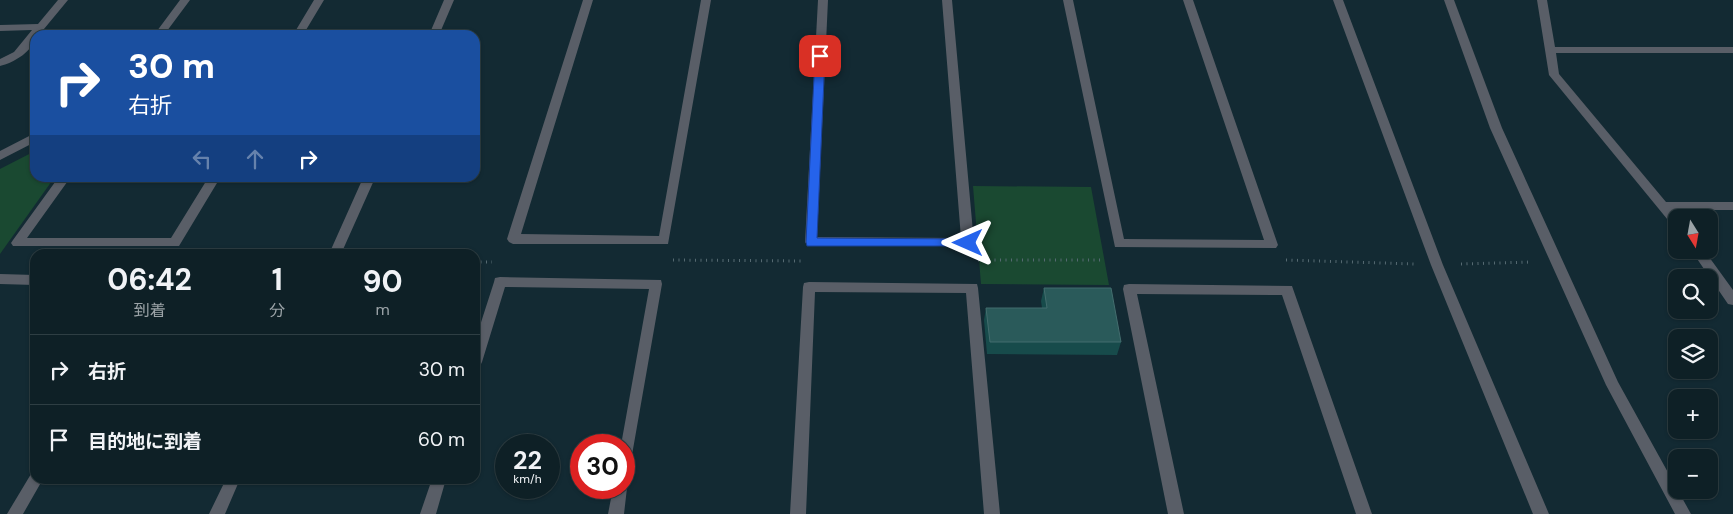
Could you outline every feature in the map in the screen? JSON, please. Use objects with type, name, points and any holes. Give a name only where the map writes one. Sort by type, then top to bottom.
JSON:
[{"type":"street","points":[[38,30],[63,0]]},
{"type":"street","points":[[163,30],[185,0]]},
{"type":"street","points":[[301,30],[319,0]]},
{"type":"street","points":[[436,30],[449,0]]},
{"type":"street","points":[[588,0],[513,240],[664,241],[706,0]]},
{"type":"street","points":[[823,0],[811,242],[968,243],[947,0]]},
{"type":"street","points":[[1068,0],[1119,244],[1272,245],[1188,0]]},
{"type":"street","points":[[1338,0],[1437,265],[1541,514]]},
{"type":"street","points":[[1449,0],[1500,137],[1613,385],[1684,514]]},
{"type":"street","points":[[1542,0],[1554,75],[1668,210]]},
{"type":"street","points":[[0,28],[40,27]]},
{"type":"street","points":[[0,63],[18,54],[30,39]]},
{"type":"street","points":[[1549,50],[1733,50]]},
{"type":"street","points":[[0,156],[30,140]]},
{"type":"street","points":[[61,182],[17,243],[175,243],[212,182]]},
{"type":"street","points":[[337,249],[367,182]]},
{"type":"street","points":[[1665,206],[1733,206]]},
{"type":"street","points":[[1703,259],[1733,300]]},
{"type":"street","points":[[0,279],[30,280]]},
{"type":"street","points":[[480,346],[500,282],[656,284],[630,434]]},
{"type":"street","points":[[798,514],[809,287],[972,288],[992,514]]},
{"type":"street","points":[[1176,514],[1128,289],[1287,290],[1364,514]]},
{"type":"street","points":[[15,514],[33,484]]},
{"type":"street","points":[[217,514],[231,484]]},
{"type":"street","points":[[428,514],[437,484]]},
{"type":"street","points":[[616,514],[618,499]]},
{"type":"path","points":[[669,260],[810,262]]},
{"type":"path","points":[[969,260],[1114,260]]},
{"type":"path","points":[[1276,260],[1437,265],[1532,262]]},
{"type":"path","points":[[480,262],[498,262]]},
{"type":"green space","points":[[30,154],[30,182],[51,182],[0,254],[0,169]]},
{"type":"green space","points":[[973,186],[1091,187],[1109,285],[981,284]]},
{"type":"building","points":[[1044,288],[1111,288],[1121,342],[990,342],[986,308],[1047,308]]},
{"type":"route","points":[[820,56],[811,242],[968,243]]}]
